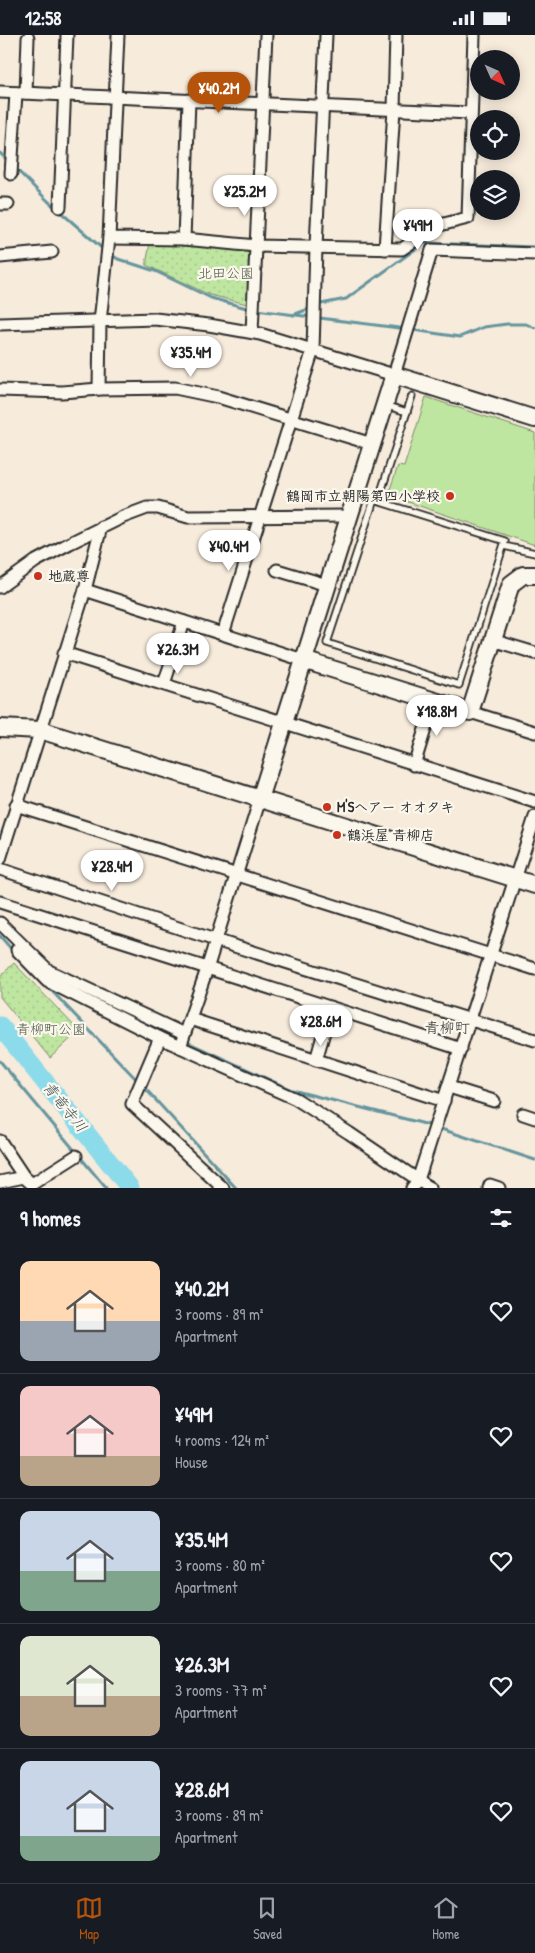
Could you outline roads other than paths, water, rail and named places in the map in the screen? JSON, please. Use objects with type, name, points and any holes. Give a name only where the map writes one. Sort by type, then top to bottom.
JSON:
[{"type":"street","points":[[60,207],[67,35]]},
{"type":"street","points":[[99,389],[100,322],[109,239],[118,35]]},
{"type":"street","points":[[252,331],[266,35]]},
{"type":"street","points":[[223,634],[313,350],[326,35]]},
{"type":"street","points":[[385,249],[394,109],[396,35]]},
{"type":"street","points":[[470,110],[474,35]]},
{"type":"street","points":[[11,174],[28,38]]},
{"type":"street","points":[[0,92],[470,113],[468,218],[436,226],[402,249],[256,246],[184,239],[109,239]]},
{"type":"street","points":[[184,239],[189,100]]},
{"type":"street","points":[[180,1047],[284,724],[303,659],[323,628],[327,585],[358,514],[372,444],[432,249],[535,254]]},
{"type":"street","points":[[0,257],[52,252]]},
{"type":"street","points":[[0,324],[155,319],[252,331],[535,419]]},
{"type":"street","points":[[0,390],[62,392],[99,389],[175,388],[218,397],[372,444]]},
{"type":"street","points":[[0,587],[36,561],[101,527],[123,517],[153,508],[188,517],[358,514]]},
{"type":"street","points":[[0,859],[85,590],[101,527]]},
{"type":"street","points":[[277,570],[327,585]]},
{"type":"street","points":[[470,712],[511,584],[523,575],[535,575]]},
{"type":"street","points":[[85,590],[535,732]]},
{"type":"street","points":[[164,684],[184,621]]},
{"type":"street","points":[[492,640],[535,653]]},
{"type":"street","points":[[64,653],[535,802]]},
{"type":"street","points":[[414,765],[434,701]]},
{"type":"street","points":[[0,728],[40,730],[535,885]]},
{"type":"street","points":[[16,805],[535,969]]},
{"type":"street","points":[[415,1184],[449,1087],[535,817]]},
{"type":"street","points":[[0,869],[215,940],[535,1041]]},
{"type":"street","points":[[0,902],[461,1049]]},
{"type":"street","points":[[0,923],[49,971],[184,1034]]},
{"type":"street","points":[[17,950],[47,981],[160,1038],[296,1099],[415,1184],[430,1188]]},
{"type":"street","points":[[316,1060],[331,1008]]},
{"type":"street","points":[[190,1019],[444,1101]]},
{"type":"street","points":[[160,1038],[132,1104],[223,1188]]},
{"type":"street","points":[[449,1087],[494,1101]]},
{"type":"street","points":[[523,1114],[535,1118]]},
{"type":"street","points":[[0,1141],[24,1177],[32,1184],[76,1156]]},
{"type":"street","points":[[0,1182],[24,1177]]},
{"type":"street","points":[[489,1188],[490,1185],[499,1188]]},
{"type":"lane","points":[[378,501],[412,396]]},
{"type":"lane","points":[[384,405],[407,412]]},
{"type":"lane","points":[[374,499],[505,541],[459,685],[327,643],[323,628],[358,514],[374,499]]},
{"type":"lane","points":[[504,545],[535,553]]},
{"type":"waterway","points":[[0,153],[9,162]]},
{"type":"waterway","points":[[15,168],[48,201],[104,250]]},
{"type":"waterway","points":[[316,305],[346,299],[424,243],[535,247]]},
{"type":"waterway","points":[[110,254],[118,259],[155,271],[211,298],[250,309]]},
{"type":"waterway","points":[[293,315],[311,308]]},
{"type":"waterway","points":[[256,310],[460,337],[484,327],[507,324],[526,324],[535,328]]},
{"type":"waterway","points":[[0,936],[13,951]]},
{"type":"waterway","points":[[47,986],[138,1081]]},
{"type":"waterway","points":[[93,998],[180,1039]]},
{"type":"waterway","name":"青竜寺川","points":[[0,1026],[130,1188]]},
{"type":"waterway","points":[[185,1041],[292,1090],[429,1125],[535,1160]]},
{"type":"waterway","points":[[0,1061],[106,1188]]},
{"type":"waterway","points":[[142,1085],[236,1188]]},
{"type":"place","name":"鶴岡市立朝陽第四小学校","points":[[450,496]]},
{"type":"place","name":"地蔵尊","points":[[38,576]]},
{"type":"place","name":"M'Sヘアー オオタキ","points":[[327,807]]},
{"type":"place","name":"鶴浜屋 青柳店","points":[[337,835]]},
{"type":"district","name":"青柳町","points":[[447,1028]]},
{"type":"park label","name":"北田公園","points":[[226,273]]},
{"type":"park label","name":"青柳町公園","points":[[51,1029]]}]
